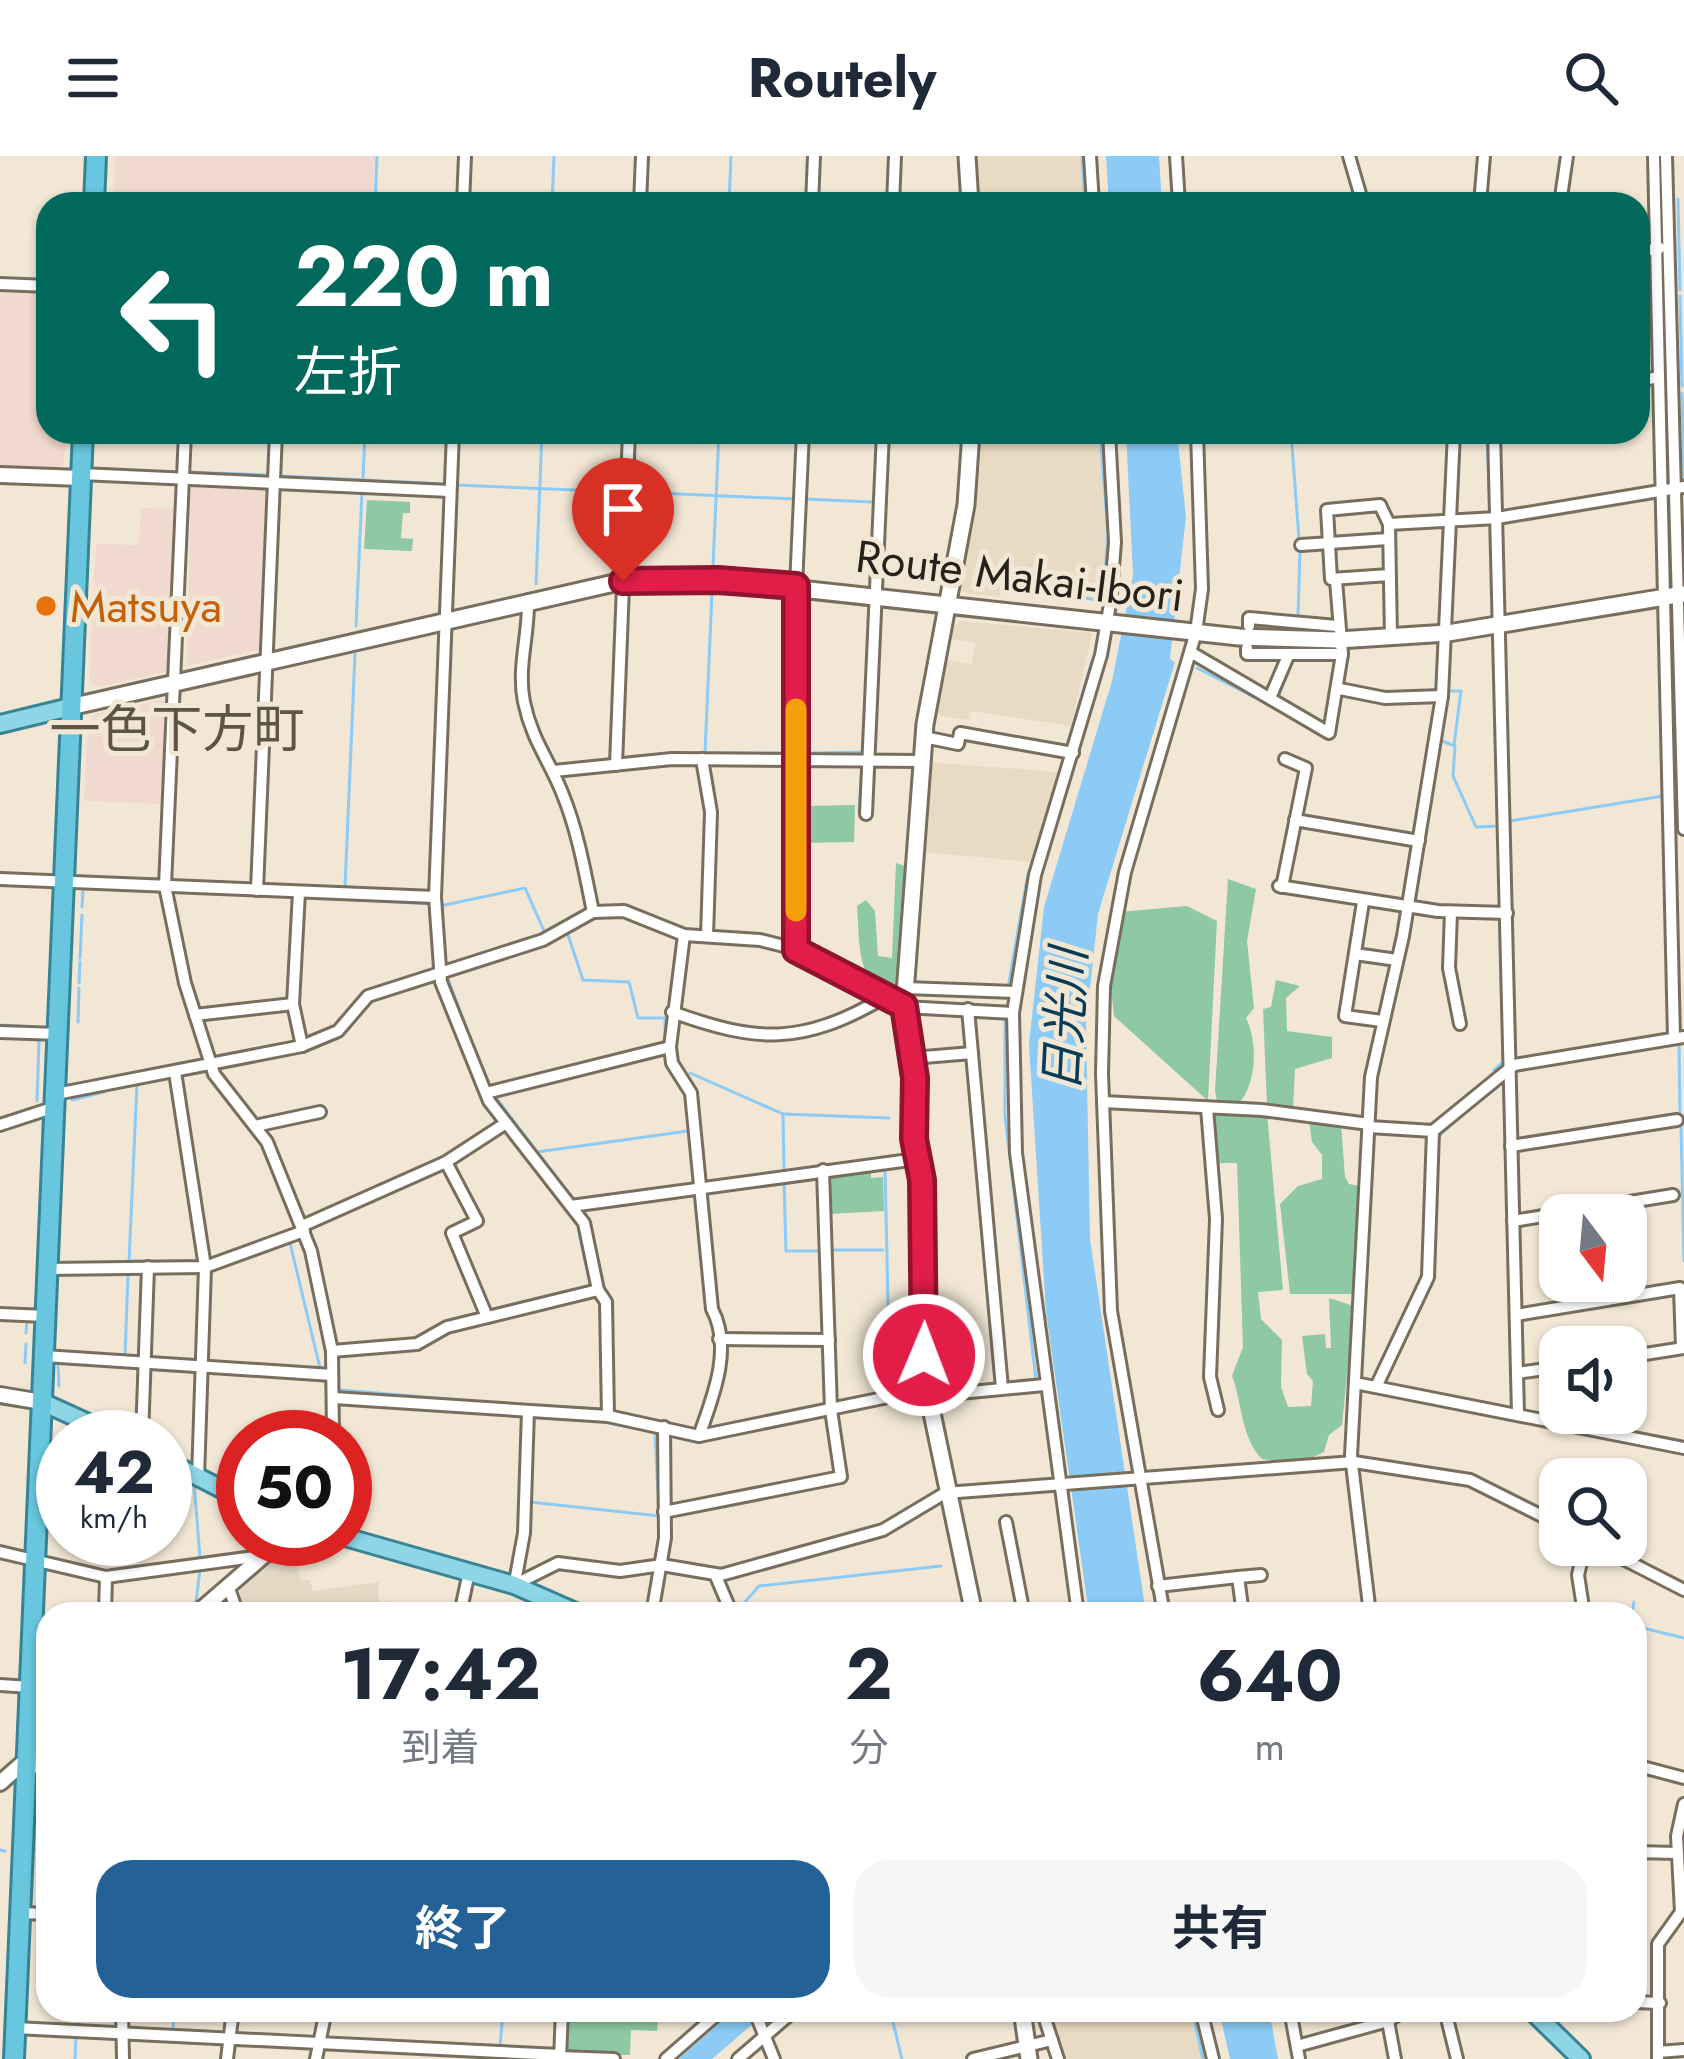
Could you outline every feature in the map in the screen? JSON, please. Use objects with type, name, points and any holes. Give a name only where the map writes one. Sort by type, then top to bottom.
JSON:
[{"type":"highway","points":[[94,192],[96,156]]},
{"type":"highway","points":[[14,2059],[82,444]]},
{"type":"main road","points":[[967,156],[969,192]]},
{"type":"main road","points":[[969,444],[966,505],[924,737],[904,1006],[912,1058],[916,1159],[922,1180],[928,1393],[971,1602]]},
{"type":"main road","name":"Route Makai-Ibori","points":[[70,707],[623,581],[718,580],[796,586],[1193,632],[1339,640],[1448,633],[1675,596]]},
{"type":"main road","points":[[0,724],[70,707]]},
{"type":"main road","points":[[42,1402],[60,1410]]},
{"type":"main road","points":[[192,1474],[216,1486]]},
{"type":"main road","points":[[372,1545],[514,1586],[552,1602]]},
{"type":"main road","points":[[1024,2022],[1028,2052]]},
{"type":"main road","points":[[1543,2022],[1582,2059]]},
{"type":"street","points":[[464,192],[465,156]]},
{"type":"street","points":[[640,192],[642,156]]},
{"type":"street","points":[[812,192],[814,156]]},
{"type":"street","points":[[894,192],[896,156]]},
{"type":"street","points":[[1090,156],[1092,192]]},
{"type":"street","points":[[1176,156],[1178,192]]},
{"type":"street","points":[[1349,156],[1360,192]]},
{"type":"street","points":[[1481,192],[1484,156]]},
{"type":"street","points":[[1562,192],[1567,156]]},
{"type":"street","points":[[1103,1102],[1433,1131],[1509,1068],[1679,1038],[1673,489],[1654,156]]},
{"type":"street","points":[[1662,247],[1666,156]]},
{"type":"street","points":[[1650,250],[1662,247]]},
{"type":"street","points":[[0,284],[36,286]]},
{"type":"street","points":[[184,444],[165,886],[211,1065],[267,1142],[303,1228],[332,1352],[334,1410]]},
{"type":"street","points":[[257,890],[276,444]]},
{"type":"street","points":[[452,444],[435,897],[440,972],[486,1094],[584,1223],[598,1289],[606,1302],[608,1416]]},
{"type":"street","points":[[616,765],[629,444]]},
{"type":"street","points":[[796,950],[796,586],[802,444]]},
{"type":"street","points":[[866,814],[882,444]]},
{"type":"street","points":[[1076,1602],[1016,1153],[1013,1012],[1035,875],[1101,655],[1107,620],[1115,542],[1110,444]]},
{"type":"street","points":[[1161,1602],[1134,1479],[1111,1311],[1104,986],[1111,937],[1192,653],[1202,589],[1197,444]]},
{"type":"street","points":[[1369,1602],[1354,1462],[1369,1125],[1382,1021],[1408,908],[1442,696],[1453,444]]},
{"type":"street","points":[[1494,444],[1518,1414]]},
{"type":"street","points":[[0,475],[450,491]]},
{"type":"street","points":[[1388,524],[1496,518],[1673,489]]},
{"type":"street","points":[[1390,575],[1331,579],[1327,510],[1380,505],[1388,524],[1390,575],[1391,638]]},
{"type":"street","points":[[1300,545],[1388,539]]},
{"type":"street","points":[[1192,653],[1329,734],[1340,689],[1336,580]]},
{"type":"street","points":[[1675,596],[1684,830]]},
{"type":"street","points":[[528,600],[520,677],[538,753],[554,771],[580,847],[593,912]]},
{"type":"street","points":[[1249,626],[1249,618],[1339,640]]},
{"type":"street","points":[[1247,648],[1247,654],[1288,656],[1339,640]]},
{"type":"street","points":[[1270,698],[1288,656]]},
{"type":"street","points":[[1340,689],[1385,698],[1442,696]]},
{"type":"street","points":[[924,737],[958,744],[960,733],[1073,753]]},
{"type":"street","points":[[554,771],[702,759],[922,761]]},
{"type":"street","points":[[702,759],[711,812],[707,936]]},
{"type":"street","points":[[1285,759],[1306,767],[1281,886],[1408,908],[1507,913]]},
{"type":"street","points":[[1295,820],[1419,841]]},
{"type":"street","points":[[0,879],[435,897]]},
{"type":"street","points":[[299,892],[293,1004],[302,1046]]},
{"type":"street","points":[[1363,902],[1345,1016],[1382,1021]]},
{"type":"street","points":[[0,1125],[56,1100],[302,1046],[338,1031],[368,996],[544,940],[593,912],[624,911],[684,935],[796,950],[882,999],[904,1006],[1013,1012]]},
{"type":"street","points":[[1451,912],[1449,968],[1460,1024]]},
{"type":"street","points":[[684,935],[670,1047],[672,1063],[691,1093],[719,1339],[717,1387],[699,1436]]},
{"type":"street","points":[[1354,954],[1397,960]]},
{"type":"street","points":[[906,988],[1015,992]]},
{"type":"street","points":[[672,1012],[735,1035],[801,1034],[882,999]]},
{"type":"street","points":[[195,1016],[293,1004]]},
{"type":"street","points":[[968,1010],[1002,1388]]},
{"type":"street","points":[[0,1032],[59,1034]]},
{"type":"street","points":[[486,1094],[670,1047]]},
{"type":"street","points":[[912,1058],[972,1054]]},
{"type":"street","points":[[175,1072],[205,1267],[199,1478]]},
{"type":"street","points":[[1207,1108],[1216,1219],[1215,1356],[1210,1377],[1218,1410]]},
{"type":"street","points":[[255,1126],[320,1112]]},
{"type":"street","points":[[1511,1146],[1677,1120]]},
{"type":"street","points":[[48,1269],[205,1267],[446,1162],[506,1123]]},
{"type":"street","points":[[1376,1387],[1428,1277],[1433,1131]]},
{"type":"street","points":[[571,1206],[916,1159]]},
{"type":"street","points":[[446,1162],[477,1221],[452,1233],[487,1317]]},
{"type":"street","points":[[664,1512],[841,1477],[831,1410],[823,1170]]},
{"type":"street","points":[[1513,1221],[1673,1195]]},
{"type":"street","points":[[143,1410],[148,1268]]},
{"type":"street","points":[[1516,1315],[1681,1288],[1683,1348],[1647,1354]]},
{"type":"street","points":[[332,1352],[417,1345],[447,1327],[598,1289]]},
{"type":"street","points":[[0,1315],[46,1316]]},
{"type":"street","points":[[719,1339],[829,1340]]},
{"type":"street","points":[[44,1356],[332,1375]]},
{"type":"street","points":[[1517,1373],[1539,1370]]},
{"type":"street","points":[[1355,1383],[1684,1448]]},
{"type":"street","points":[[334,1398],[608,1416],[699,1436],[928,1393],[1044,1385]]},
{"type":"street","points":[[0,1395],[42,1402]]},
{"type":"street","points":[[514,1586],[524,1533],[528,1411]]},
{"type":"street","points":[[654,1602],[662,1564],[664,1427]]},
{"type":"street","points":[[514,1586],[558,1563],[620,1571],[662,1564],[715,1574],[883,1530],[945,1493],[1354,1462],[1470,1480],[1539,1515]]},
{"type":"street","points":[[1006,1522],[1022,1602]]},
{"type":"street","points":[[0,1552],[106,1577],[216,1562]]},
{"type":"street","points":[[210,1602],[250,1566]]},
{"type":"street","points":[[1580,1566],[1582,1602]]},
{"type":"street","points":[[1637,1566],[1684,1590]]},
{"type":"street","points":[[463,1602],[469,1572]]},
{"type":"street","points":[[715,1574],[728,1602]]},
{"type":"street","points":[[1158,1586],[1261,1575]]},
{"type":"street","points":[[105,1602],[106,1577]]},
{"type":"street","points":[[1238,1577],[1241,1602]]},
{"type":"street","points":[[228,1586],[234,1602]]},
{"type":"street","points":[[0,1685],[30,1687]]},
{"type":"street","points":[[0,1783],[36,1753]]},
{"type":"street","points":[[26,1763],[36,1765]]},
{"type":"street","points":[[1647,1768],[1684,1778]]},
{"type":"street","points":[[1684,1804],[1677,1853],[1681,1918],[1658,1944],[1658,2055],[1684,2050]]},
{"type":"street","points":[[1647,1852],[1677,1853]]},
{"type":"street","points":[[20,1913],[36,1914]]},
{"type":"street","points":[[1647,2002],[1660,2003]]},
{"type":"street","points":[[121,2022],[123,2059]]},
{"type":"street","points":[[227,2059],[232,2022]]},
{"type":"street","points":[[316,2059],[324,2022]]},
{"type":"street","points":[[560,2057],[561,2022]]},
{"type":"street","points":[[666,2059],[708,2022]]},
{"type":"street","points":[[761,2022],[774,2059]]},
{"type":"street","points":[[738,2059],[776,2022]]},
{"type":"street","points":[[1046,2022],[1058,2059]]},
{"type":"street","points":[[1204,2022],[1213,2059]]},
{"type":"street","points":[[1292,2022],[1298,2052],[1384,2022]]},
{"type":"street","points":[[1365,2022],[1366,2027]]},
{"type":"street","points":[[1388,2022],[1395,2059]]},
{"type":"street","points":[[1448,2022],[1456,2059]]},
{"type":"street","points":[[15,2028],[320,2043],[374,2052],[614,2059]]},
{"type":"street","points":[[973,2059],[1028,2052],[1052,2040]]},
{"type":"shaded area","points":[[115,156],[375,156],[374,192],[114,192]]},
{"type":"shaded area","points":[[973,156],[1081,156],[1083,192],[974,192]]},
{"type":"shaded area","points":[[0,290],[36,291],[36,444],[66,444],[62,469],[0,466]]},
{"type":"shaded area","points":[[977,444],[1100,444],[1106,535],[1103,600],[965,593],[959,586],[973,508]]},
{"type":"shaded area","points":[[191,483],[269,491],[263,643],[258,650],[187,666]]},
{"type":"shaded area","points":[[141,508],[176,509],[169,666],[165,672],[97,687],[89,680],[96,544],[139,545]]},
{"type":"shaded area","points":[[960,621],[1092,633],[1071,726],[971,711],[969,720],[935,715],[946,660],[972,664],[975,643],[950,639],[952,627]]},
{"type":"shaded area","points":[[163,699],[167,703],[164,804],[84,801],[88,724],[96,714]]},
{"type":"shaded area","points":[[928,762],[1058,772],[1031,862],[924,852]]},
{"type":"shaded area","points":[[267,1566],[297,1566],[301,1581],[309,1579],[313,1591],[378,1582],[379,1601],[390,1602],[241,1602],[239,1588]]},
{"type":"shaded area","points":[[1050,2022],[1193,2022],[1202,2059],[1061,2059]]},
{"type":"green space","points":[[367,500],[410,502],[410,513],[403,513],[401,538],[413,539],[412,551],[364,549]]},
{"type":"green space","points":[[855,805],[854,842],[801,843],[801,806]]},
{"type":"green space","points":[[896,863],[909,867],[899,997],[885,993],[867,975],[857,906],[866,900],[875,911],[878,956],[892,958]]},
{"type":"green space","points":[[1228,879],[1256,889],[1247,941],[1254,1008],[1246,1018],[1254,1063],[1249,1086],[1238,1104],[1217,1101],[1215,1091]]},
{"type":"green space","points":[[1187,906],[1217,921],[1208,1101],[1114,1016],[1111,987],[1119,912]]},
{"type":"green space","points":[[1276,980],[1300,986],[1286,998],[1287,1031],[1332,1037],[1332,1058],[1295,1069],[1293,1107],[1267,1105],[1263,1009],[1271,1007]]},
{"type":"green space","points":[[1210,1110],[1267,1113],[1283,1290],[1258,1292],[1261,1319],[1282,1340],[1281,1387],[1288,1407],[1311,1406],[1313,1381],[1307,1374],[1302,1336],[1325,1334],[1326,1348],[1331,1348],[1329,1298],[1354,1306],[1342,1425],[1329,1435],[1324,1452],[1299,1464],[1262,1459],[1255,1450],[1232,1376],[1243,1347],[1237,1163],[1211,1163]]},
{"type":"green space","points":[[1309,1121],[1341,1123],[1345,1177],[1349,1184],[1360,1186],[1356,1293],[1290,1294],[1280,1204],[1298,1186],[1322,1179],[1322,1155],[1312,1142]]},
{"type":"green space","points":[[871,1169],[871,1178],[883,1177],[884,1211],[829,1214],[832,1173]]},
{"type":"green space","points":[[566,2022],[658,2022],[657,2031],[631,2030],[630,2055],[567,2053]]},
{"type":"water","points":[[1106,156],[1159,156],[1161,192],[1108,192]]},
{"type":"water","name":"日光川","points":[[1127,444],[1178,444],[1186,517],[1170,659],[1175,662],[1098,914],[1086,1025],[1090,1239],[1144,1602],[1087,1602],[1046,1312],[1029,1044],[1044,907],[1112,681],[1133,575]]},
{"type":"water","points":[[721,2022],[755,2022],[712,2059],[679,2059]]},
{"type":"water","points":[[1222,2022],[1271,2022],[1278,2059],[1230,2059]]},
{"type":"waterway","points":[[376,192],[377,156]]},
{"type":"waterway","points":[[552,192],[554,156]]},
{"type":"waterway","points":[[730,192],[731,156]]},
{"type":"waterway","points":[[888,192],[889,156]]},
{"type":"waterway","points":[[1082,156],[1084,192]]},
{"type":"waterway","points":[[1678,199],[1680,290]]},
{"type":"waterway","points":[[1680,296],[1682,386]]},
{"type":"waterway","points":[[1682,393],[1684,481]]},
{"type":"waterway","points":[[190,444],[189,472],[269,475]]},
{"type":"waterway","points":[[363,479],[364,444]]},
{"type":"waterway","points":[[536,584],[542,444]]},
{"type":"waterway","points":[[713,566],[718,444]]},
{"type":"waterway","points":[[871,577],[877,444]]},
{"type":"waterway","points":[[1079,597],[1103,601],[1108,535],[1101,444]]},
{"type":"waterway","points":[[1292,444],[1299,539]]},
{"type":"waterway","points":[[1487,444],[1490,515]]},
{"type":"waterway","points":[[281,476],[447,484]]},
{"type":"waterway","points":[[186,518],[188,485]]},
{"type":"waterway","points":[[456,485],[622,492]]},
{"type":"waterway","points":[[356,626],[362,492]]},
{"type":"waterway","points":[[634,492],[795,499]]},
{"type":"waterway","points":[[804,499],[872,502]]},
{"type":"waterway","points":[[1298,617],[1300,549]]},
{"type":"waterway","points":[[712,593],[705,753],[791,753]]},
{"type":"waterway","points":[[803,753],[863,752],[870,615]]},
{"type":"waterway","points":[[345,887],[355,654]]},
{"type":"waterway","points":[[1067,746],[1092,661]]},
{"type":"waterway","points":[[1197,668],[1274,707]]},
{"type":"waterway","points":[[1278,698],[1288,668]]},
{"type":"waterway","points":[[1451,691],[1461,691],[1454,745]]},
{"type":"waterway","points":[[171,880],[179,701]]},
{"type":"waterway","points":[[1442,741],[1455,746],[1453,776],[1476,827],[1498,826]]},
{"type":"waterway","points":[[1008,988],[1027,879],[1064,757]]},
{"type":"waterway","points":[[859,810],[862,765]]},
{"type":"waterway","points":[[1510,821],[1663,796]]},
{"type":"waterway","points":[[1498,833],[1500,906]]},
{"type":"waterway","points":[[84,877],[160,879]]},
{"type":"waterway","points":[[440,906],[525,888],[545,933]]},
{"type":"waterway","points":[[82,907],[83,890]]},
{"type":"waterway","points":[[345,899],[429,904]]},
{"type":"waterway","points":[[80,958],[82,915]]},
{"type":"waterway","points":[[1500,922],[1502,973]]},
{"type":"waterway","points":[[568,935],[583,980],[629,982],[638,1018],[665,1018],[665,1037]]},
{"type":"waterway","points":[[79,983],[80,962]]},
{"type":"waterway","points":[[448,979],[469,1035]]},
{"type":"waterway","points":[[1502,982],[1502,1005]]},
{"type":"waterway","points":[[78,1022],[79,988]]},
{"type":"waterway","points":[[1494,1070],[1504,1061],[1503,1014]]},
{"type":"waterway","points":[[1000,1017],[1005,1018],[1005,1116],[1036,1380]]},
{"type":"waterway","points":[[0,1025],[39,1027]]},
{"type":"waterway","points":[[37,1101],[39,1041]]},
{"type":"waterway","points":[[472,1043],[490,1086]]},
{"type":"waterway","points":[[1679,1043],[1680,1116]]},
{"type":"waterway","points":[[690,1073],[783,1114],[889,1118]]},
{"type":"waterway","points":[[114,1089],[137,1084],[129,1261],[164,1261]]},
{"type":"waterway","points":[[72,1100],[104,1092]]},
{"type":"waterway","points":[[494,1095],[573,1199]]},
{"type":"waterway","points":[[1439,1136],[1473,1105]]},
{"type":"waterway","points":[[783,1114],[784,1170]]},
{"type":"waterway","points":[[1681,1125],[1684,1261]]},
{"type":"waterway","points":[[537,1152],[688,1131]]},
{"type":"waterway","points":[[836,1402],[890,1391],[885,1169]]},
{"type":"waterway","points":[[784,1181],[786,1251],[819,1251]]},
{"type":"waterway","points":[[580,1231],[580,1239]]},
{"type":"waterway","points":[[290,1243],[320,1368],[326,1369]]},
{"type":"waterway","points":[[581,1243],[591,1286]]},
{"type":"waterway","points":[[833,1250],[883,1250]]},
{"type":"waterway","points":[[169,1261],[199,1261]]},
{"type":"waterway","points":[[125,1355],[128,1275]]},
{"type":"waterway","points":[[0,1308],[27,1309]]},
{"type":"waterway","points":[[26,1333],[27,1321]]},
{"type":"waterway","points":[[25,1363],[26,1344]]},
{"type":"waterway","points":[[1647,1348],[1678,1344]]},
{"type":"waterway","points":[[59,1386],[58,1363],[138,1368]]},
{"type":"waterway","points":[[151,1369],[195,1372]]},
{"type":"waterway","points":[[326,1382],[327,1390]]},
{"type":"waterway","points":[[341,1390],[520,1405]]},
{"type":"waterway","points":[[525,1405],[603,1409]]},
{"type":"waterway","points":[[671,1436],[695,1442],[826,1416]]},
{"type":"waterway","points":[[603,1422],[655,1432],[658,1494]]},
{"type":"waterway","points":[[194,1482],[200,1558]]},
{"type":"waterway","points":[[530,1502],[659,1516],[659,1502]]},
{"type":"waterway","points":[[745,1602],[759,1586],[941,1566]]},
{"type":"waterway","points":[[196,1602],[200,1569]]},
{"type":"waterway","points":[[1647,1629],[1684,1638]]},
{"type":"waterway","points":[[0,1850],[5,1851]]},
{"type":"waterway","points":[[173,2022],[173,2029],[223,2032]]},
{"type":"waterway","points":[[500,2048],[502,2022]]},
{"type":"waterway","points":[[893,2022],[902,2059]]},
{"type":"waterway","points":[[1195,2022],[1203,2059]]},
{"type":"waterway","points":[[75,2059],[76,2037]]},
{"type":"slow traffic","points":[[796,709],[796,911]]},
{"type":"place","name":"Matsuya","points":[[46,606]]},
{"type":"district","name":"一色下方町","points":[[177,729]]},
{"type":"route","points":[[623,581],[718,580],[796,586],[796,950],[882,999],[904,1006],[915,1078],[916,1159],[922,1180],[924,1355]]}]
